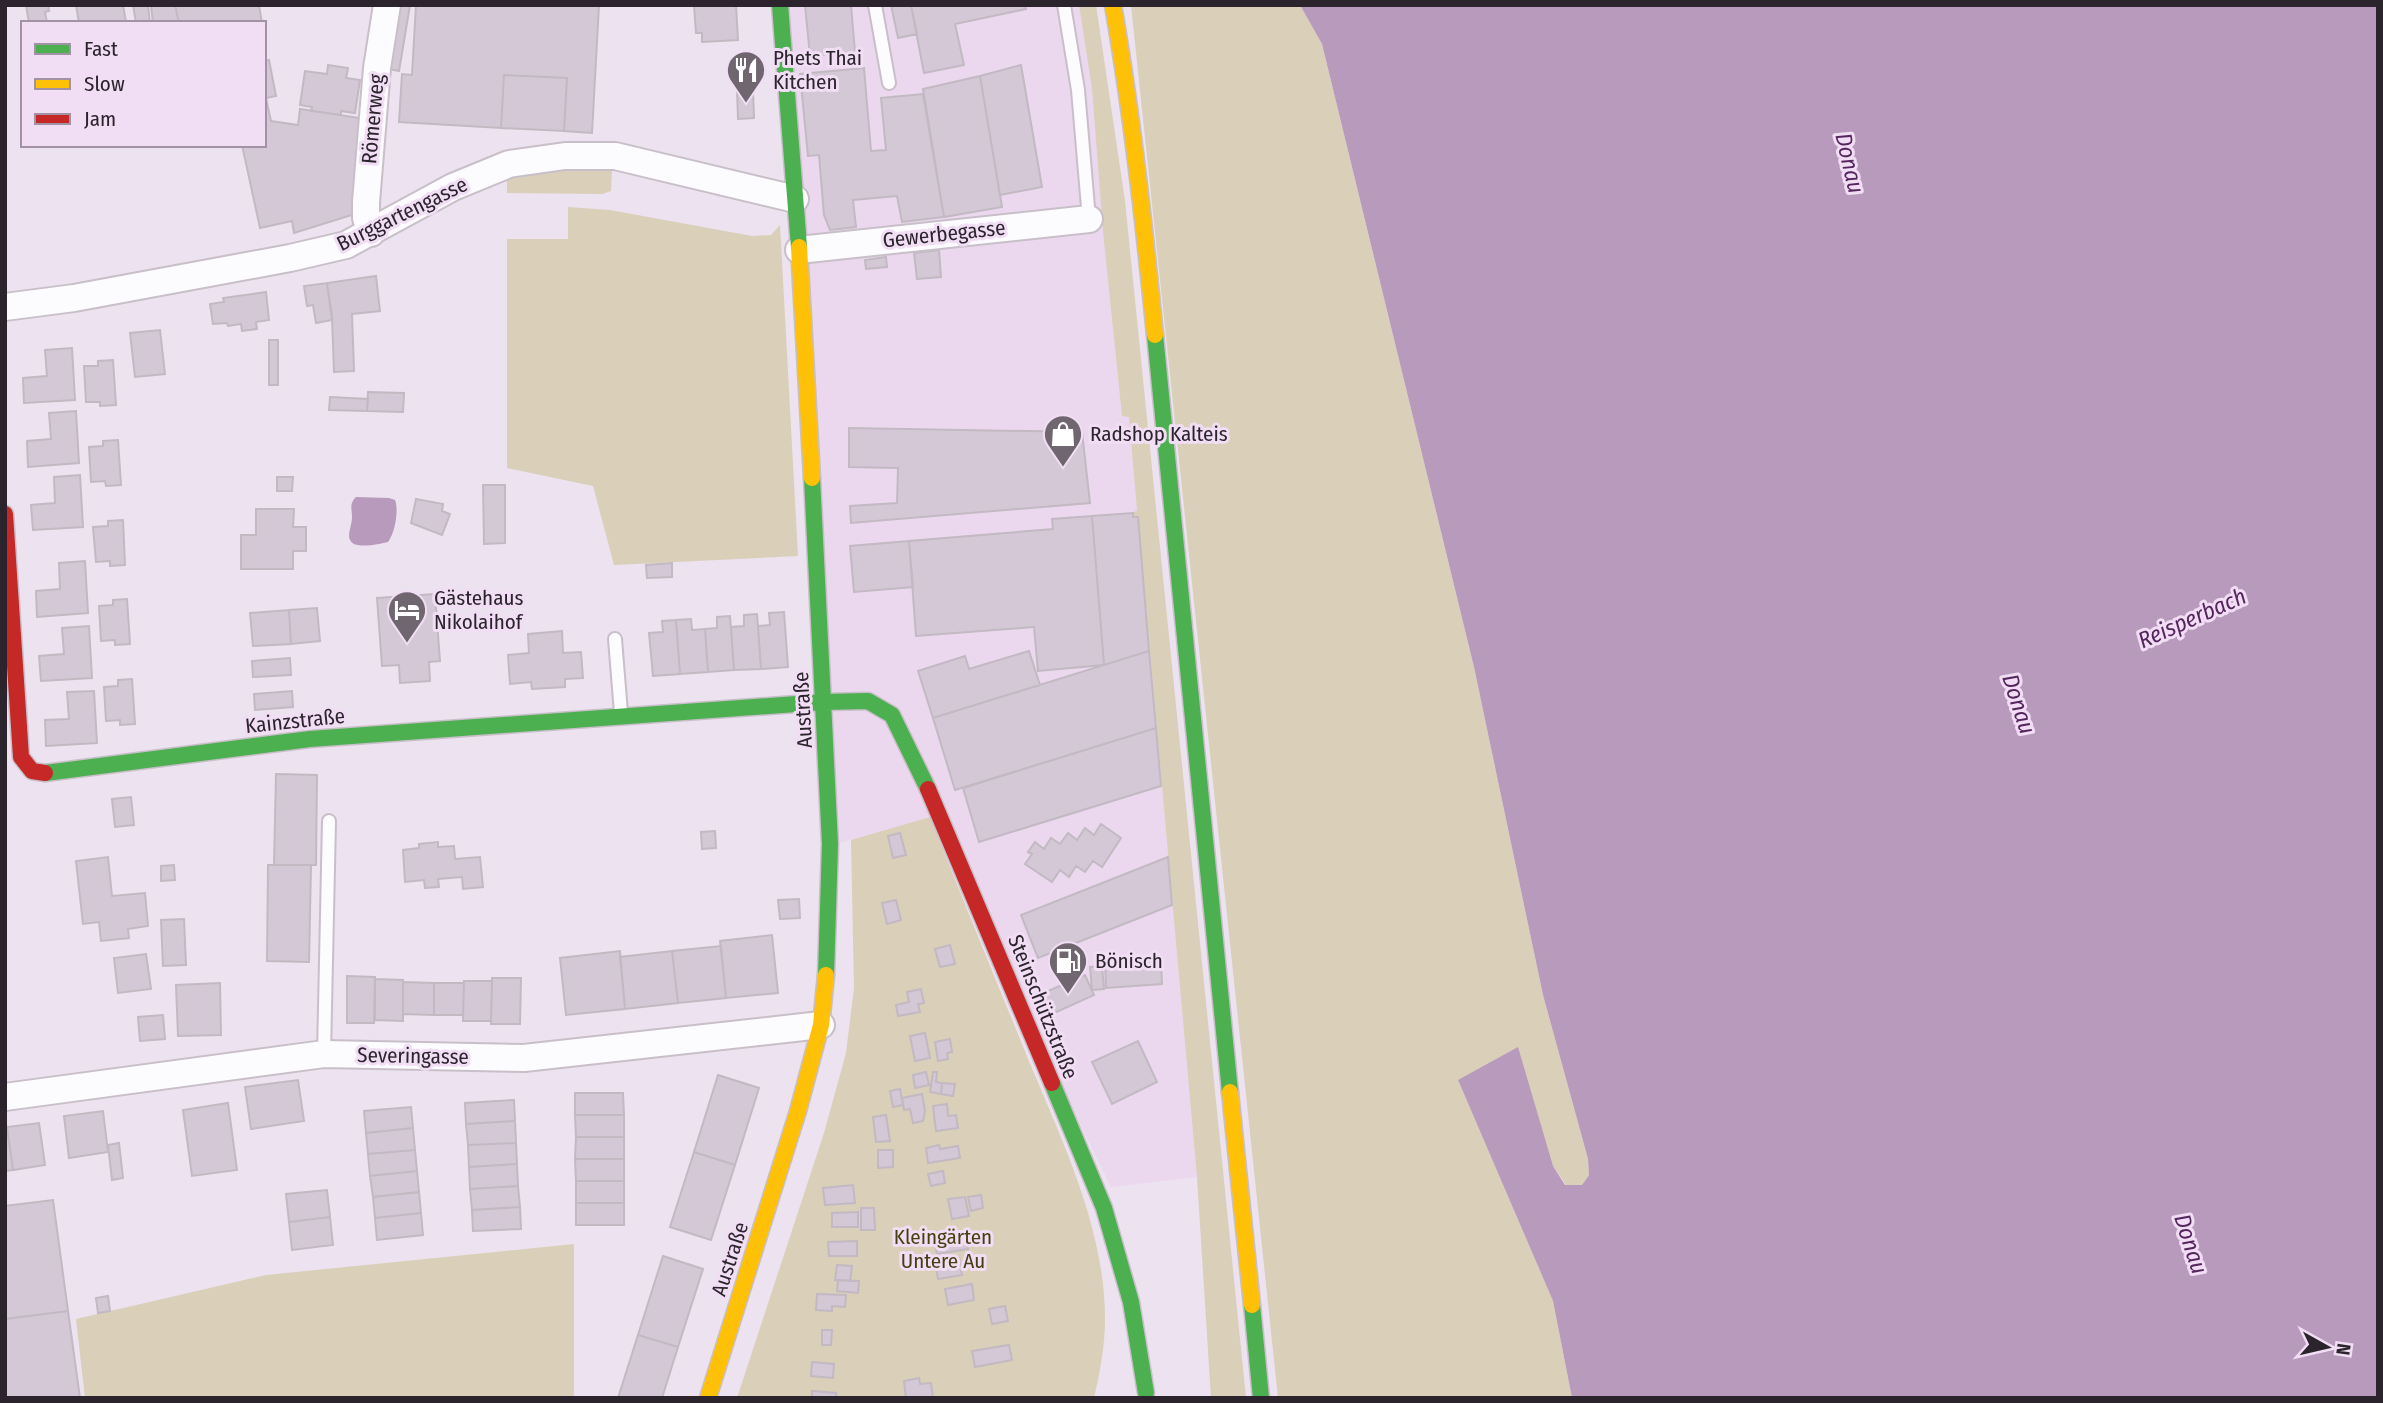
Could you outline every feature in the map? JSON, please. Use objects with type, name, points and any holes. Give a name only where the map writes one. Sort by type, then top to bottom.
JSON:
[{"type":"main road","name":"Austraße","points":[[708,1398],[798,1111],[821,1025],[828,958],[830,885],[824,702],[799,250],[780,5]]},
{"type":"main road","points":[[1113,5],[1125,73],[1141,199],[1261,1398]]},
{"type":"main road","name":"Kainzstraße","points":[[5,514],[21,757],[32,771],[47,773],[103,767],[310,739],[824,702]]},
{"type":"main road","name":"Steinschützstraße","points":[[824,702],[869,701],[892,715],[931,794],[1104,1208],[1131,1302],[1146,1393]]},
{"type":"street","name":"Römerweg","points":[[370,233],[366,202],[377,68],[387,5]]},
{"type":"street","name":"Burggartengasse","points":[[5,307],[74,298],[346,245],[453,187],[509,164],[565,156],[615,156],[794,199]]},
{"type":"street","name":"Gewerbegasse","points":[[799,250],[1089,219]]},
{"type":"street","name":"Severingasse","points":[[5,1097],[324,1054],[524,1058],[821,1025]]},
{"type":"lane","points":[[875,5],[889,83]]},
{"type":"lane","points":[[1064,5],[1078,90],[1089,219]]},
{"type":"lane","points":[[615,639],[621,717]]},
{"type":"lane","points":[[324,1054],[329,821]]},
{"type":"shaded area","points":[[790,5],[1079,5],[1092,89],[1103,232],[1122,416],[1129,416],[1197,1177],[1111,1187],[930,817],[840,843]]},
{"type":"green space","points":[[1079,5],[1096,5],[1125,201],[1246,1398],[1211,1398],[1197,1177],[1138,518],[1133,517],[1137,510],[1129,417],[1122,416],[1103,232],[1092,89]]},
{"type":"green space","points":[[1131,5],[1300,5],[1322,44],[1474,667],[1543,995],[1588,1159],[1589,1175],[1582,1185],[1566,1185],[1553,1166],[1458,1080],[1553,1301],[1572,1398],[1278,1398]]},
{"type":"green space","points":[[556,168],[612,169],[611,191],[602,194],[507,193],[507,175]]},
{"type":"green space","points":[[568,207],[610,210],[752,236],[771,235],[780,225],[798,556],[614,565],[593,486],[507,468],[507,239],[568,239]]},
{"type":"green space","name":"Kleingärten Untere Au","points":[[930,817],[1064,1144],[1088,1213],[1103,1283],[1105,1319],[1102,1359],[1094,1398],[737,1398],[824,1133],[846,1053],[854,988],[851,840]]},
{"type":"green space","points":[[574,1244],[574,1398],[85,1398],[76,1319],[266,1275]]},
{"type":"water","points":[[1300,5],[2378,5],[2378,1398],[1572,1398],[1553,1301],[1458,1080],[1518,1047],[1553,1166],[1565,1185],[1582,1185],[1589,1175],[1588,1159],[1543,995],[1474,667],[1322,44]]},
{"type":"water","points":[[356,497],[395,500],[396,521],[388,542],[362,546],[350,540],[352,504]]},
{"type":"building","points":[[26,5],[48,5],[49,11],[45,12],[47,21],[29,21]]},
{"type":"building","points":[[76,5],[123,5],[126,21],[79,21]]},
{"type":"building","points":[[133,5],[148,5],[150,21],[136,21]]},
{"type":"building","points":[[151,5],[175,5],[179,21],[153,21]]},
{"type":"building","points":[[175,5],[259,5],[262,21],[179,21]]},
{"type":"building","points":[[394,5],[410,5],[399,71],[384,68]]},
{"type":"building","points":[[416,5],[599,5],[592,133],[564,131],[567,78],[504,75],[501,128],[399,122],[402,74],[412,75]]},
{"type":"building","points":[[694,5],[736,5],[738,40],[702,42],[702,33],[696,33]]},
{"type":"building","points":[[805,5],[851,5],[855,52],[810,56]]},
{"type":"building","points":[[891,5],[911,5],[917,34],[898,38]]},
{"type":"building","points":[[911,5],[1025,5],[1026,9],[955,24],[964,65],[924,73]]},
{"type":"building","points":[[269,60],[276,96],[266,98],[266,61]]},
{"type":"building","points":[[328,65],[348,68],[346,78],[360,80],[355,113],[341,111],[341,115],[311,111],[312,107],[300,105],[305,71],[327,74]]},
{"type":"building","points":[[1021,65],[1042,187],[1000,195],[980,76]]},
{"type":"building","points":[[864,68],[871,151],[886,150],[881,98],[923,94],[944,217],[902,222],[897,196],[853,200],[856,227],[830,230],[824,215],[819,155],[808,156],[800,74]]},
{"type":"building","points":[[504,75],[567,78],[564,131],[501,128]]},
{"type":"building","points":[[980,76],[1002,207],[944,217],[923,89]]},
{"type":"building","points":[[737,90],[753,90],[754,118],[738,119]]},
{"type":"building","points":[[266,98],[271,121],[298,125],[300,109],[366,119],[355,214],[294,233],[292,221],[260,228],[242,147],[266,147]]},
{"type":"building","points":[[939,250],[941,277],[917,279],[914,253]]},
{"type":"building","points":[[886,257],[887,267],[866,269],[865,260]]},
{"type":"building","points":[[376,276],[380,311],[352,314],[354,371],[334,372],[332,316],[327,283]]},
{"type":"building","points":[[327,283],[332,320],[316,323],[313,305],[307,306],[304,286]]},
{"type":"building","points":[[266,292],[269,320],[256,322],[257,329],[242,331],[241,324],[213,324],[210,304],[224,302],[223,298]]},
{"type":"building","points":[[160,330],[165,374],[135,377],[130,333]]},
{"type":"building","points":[[269,340],[278,340],[278,385],[269,385]]},
{"type":"building","points":[[72,348],[75,400],[24,403],[23,378],[47,376],[45,350]]},
{"type":"building","points":[[113,360],[116,405],[100,406],[100,402],[86,402],[84,366],[98,366],[98,361]]},
{"type":"building","points":[[368,392],[404,393],[403,412],[367,411]]},
{"type":"building","points":[[330,397],[368,399],[367,411],[329,410]]},
{"type":"building","points":[[76,411],[79,463],[28,467],[27,441],[51,439],[49,413]]},
{"type":"building","points":[[849,428],[1082,432],[1090,503],[851,523],[850,506],[897,503],[898,468],[849,467]]},
{"type":"building","points":[[118,440],[121,485],[106,486],[105,481],[91,482],[89,447],[103,446],[103,441]]},
{"type":"building","points":[[80,475],[83,527],[33,530],[31,505],[55,503],[54,477]]},
{"type":"building","points":[[277,477],[293,477],[292,491],[277,491]]},
{"type":"building","points":[[483,485],[505,485],[505,543],[484,544]]},
{"type":"building","points":[[416,499],[443,504],[442,511],[450,514],[442,535],[411,523]]},
{"type":"building","points":[[256,509],[294,509],[293,527],[306,527],[306,551],[293,551],[293,569],[241,569],[241,535],[256,535]]},
{"type":"building","points":[[1133,513],[1133,517],[1138,517],[1149,651],[1104,665],[1092,516]]},
{"type":"building","points":[[1092,516],[1104,665],[1038,671],[1034,627],[916,636],[909,541],[1053,529],[1052,519]]},
{"type":"building","points":[[123,520],[125,565],[110,566],[110,561],[96,562],[93,527],[108,526],[108,521]]},
{"type":"building","points":[[909,541],[913,587],[854,592],[850,546]]},
{"type":"building","points":[[85,561],[88,613],[37,617],[36,591],[60,589],[59,563]]},
{"type":"building","points":[[672,563],[672,577],[647,578],[646,565]]},
{"type":"building","points":[[435,594],[440,661],[429,662],[430,681],[400,683],[399,665],[382,666],[377,598]]},
{"type":"building","points":[[127,599],[130,644],[115,645],[115,640],[101,641],[99,606],[113,605],[113,600]]},
{"type":"building","points":[[317,608],[320,641],[291,644],[289,610]]},
{"type":"building","points":[[289,610],[291,644],[253,646],[250,613]]},
{"type":"building","points":[[784,612],[788,667],[761,669],[758,626],[770,625],[769,613]]},
{"type":"building","points":[[757,614],[761,669],[734,670],[731,627],[744,626],[744,615]]},
{"type":"building","points":[[730,616],[734,670],[708,672],[705,629],[717,628],[717,617]]},
{"type":"building","points":[[691,619],[692,630],[705,629],[708,672],[680,674],[676,620]]},
{"type":"building","points":[[676,620],[680,674],[653,676],[649,633],[663,632],[662,621]]},
{"type":"building","points":[[89,626],[92,678],[41,681],[39,656],[64,654],[62,628]]},
{"type":"building","points":[[562,631],[563,653],[581,652],[583,678],[565,679],[565,687],[532,689],[531,682],[510,684],[508,655],[529,653],[528,634]]},
{"type":"building","points":[[1029,651],[1040,685],[933,718],[918,671],[965,656],[969,669]]},
{"type":"building","points":[[1149,651],[1156,728],[955,790],[933,718]]},
{"type":"building","points":[[290,658],[291,675],[253,677],[252,661]]},
{"type":"building","points":[[132,679],[135,724],[120,725],[120,720],[106,721],[104,687],[118,686],[118,680]]},
{"type":"building","points":[[94,691],[97,743],[46,746],[45,720],[69,719],[67,692]]},
{"type":"building","points":[[292,691],[293,707],[255,710],[254,694]]},
{"type":"building","points":[[1156,728],[1161,786],[979,842],[963,788]]},
{"type":"building","points":[[276,774],[317,775],[316,865],[274,865]]},
{"type":"building","points":[[131,797],[134,825],[115,827],[112,799]]},
{"type":"building","points":[[1101,824],[1121,838],[1102,867],[1093,861],[1085,872],[1076,866],[1069,877],[1060,870],[1052,882],[1025,864],[1032,854],[1028,852],[1035,842],[1044,849],[1051,838],[1060,844],[1068,833],[1077,840],[1085,828],[1094,835]]},
{"type":"building","points":[[715,831],[716,848],[702,849],[701,832]]},
{"type":"building","points":[[900,833],[906,855],[893,858],[888,836]]},
{"type":"building","points":[[438,842],[438,847],[454,846],[455,859],[480,857],[483,887],[463,889],[462,877],[438,879],[439,887],[425,888],[424,880],[405,882],[403,850],[419,848],[419,844]]},
{"type":"building","points":[[108,857],[112,896],[145,893],[148,926],[128,929],[129,938],[101,941],[99,922],[83,924],[76,861]]},
{"type":"building","points":[[1168,857],[1172,905],[1038,958],[1021,915]]},
{"type":"building","points":[[174,865],[175,880],[161,881],[161,866]]},
{"type":"building","points":[[268,865],[311,865],[309,962],[267,961]]},
{"type":"building","points":[[799,899],[800,918],[780,919],[778,900]]},
{"type":"building","points":[[896,900],[901,920],[887,924],[882,903]]},
{"type":"building","points":[[184,919],[186,965],[163,966],[161,920]]},
{"type":"building","points":[[772,935],[778,993],[726,998],[720,941]]},
{"type":"building","points":[[950,945],[955,964],[940,967],[935,949]]},
{"type":"building","points":[[721,946],[726,998],[678,1003],[672,951]]},
{"type":"building","points":[[620,951],[625,1009],[566,1015],[560,958]]},
{"type":"building","points":[[672,951],[678,1003],[625,1009],[620,957]]},
{"type":"building","points":[[146,954],[151,989],[118,993],[114,958]]},
{"type":"building","points":[[1161,962],[1162,984],[1106,988],[1105,965]]},
{"type":"building","points":[[1102,966],[1104,989],[1092,990],[1090,967]]},
{"type":"building","points":[[1085,975],[1094,995],[1050,1015],[1041,994]]},
{"type":"building","points":[[347,976],[375,977],[374,1023],[347,1023]]},
{"type":"building","points":[[492,978],[521,978],[520,1024],[491,1024]]},
{"type":"building","points":[[375,979],[403,980],[403,1021],[375,1020]]},
{"type":"building","points":[[464,981],[492,981],[491,1021],[463,1021]]},
{"type":"building","points":[[403,982],[434,983],[434,1015],[403,1014]]},
{"type":"building","points":[[220,983],[221,1035],[178,1036],[176,985]]},
{"type":"building","points":[[434,983],[464,983],[463,1015],[434,1015]]},
{"type":"building","points":[[921,989],[924,1003],[918,1004],[920,1012],[898,1016],[896,1005],[909,1002],[907,992]]},
{"type":"building","points":[[163,1015],[165,1039],[140,1041],[138,1017]]},
{"type":"building","points":[[925,1033],[930,1058],[915,1061],[910,1036]]},
{"type":"building","points":[[950,1039],[952,1052],[947,1053],[948,1059],[938,1061],[935,1042]]},
{"type":"building","points":[[1138,1041],[1157,1082],[1112,1104],[1092,1062]]},
{"type":"building","points":[[926,1072],[929,1085],[915,1088],[913,1075]]},
{"type":"building","points":[[933,1072],[937,1072],[936,1082],[942,1083],[941,1094],[930,1092]]},
{"type":"building","points":[[718,1075],[759,1088],[735,1165],[694,1152]]},
{"type":"building","points":[[298,1080],[304,1121],[251,1129],[245,1087]]},
{"type":"building","points":[[942,1083],[955,1084],[953,1096],[941,1094]]},
{"type":"building","points":[[900,1089],[903,1105],[893,1107],[890,1091]]},
{"type":"building","points":[[575,1093],[623,1093],[624,1115],[575,1115]]},
{"type":"building","points":[[922,1094],[925,1111],[923,1121],[913,1123],[910,1109],[904,1110],[902,1098]]},
{"type":"building","points":[[514,1100],[515,1121],[466,1124],[465,1103]]},
{"type":"building","points":[[228,1103],[237,1170],[192,1176],[183,1110]]},
{"type":"building","points":[[947,1104],[948,1116],[956,1115],[958,1128],[936,1131],[933,1106]]},
{"type":"building","points":[[411,1107],[413,1128],[366,1133],[364,1111]]},
{"type":"building","points":[[103,1111],[108,1152],[69,1158],[64,1116]]},
{"type":"building","points":[[575,1115],[624,1115],[624,1137],[576,1137]]},
{"type":"building","points":[[886,1115],[890,1141],[876,1142],[873,1117]]},
{"type":"building","points":[[515,1121],[516,1143],[468,1145],[466,1124]]},
{"type":"building","points":[[39,1123],[45,1165],[13,1170],[7,1127]]},
{"type":"building","points":[[7,1127],[13,1170],[5,1171],[5,1128]]},
{"type":"building","points":[[413,1128],[415,1150],[368,1154],[366,1133]]},
{"type":"building","points":[[576,1137],[624,1137],[624,1159],[575,1159]]},
{"type":"building","points":[[119,1143],[123,1178],[112,1180],[108,1145]]},
{"type":"building","points":[[516,1143],[517,1164],[469,1167],[468,1145]]},
{"type":"building","points":[[939,1145],[940,1149],[958,1146],[960,1158],[928,1163],[926,1148]]},
{"type":"building","points":[[415,1150],[417,1171],[370,1176],[368,1154]]},
{"type":"building","points":[[878,1150],[893,1150],[893,1167],[878,1168]]},
{"type":"building","points":[[694,1152],[735,1165],[711,1240],[670,1227]]},
{"type":"building","points":[[575,1159],[624,1159],[624,1181],[576,1181]]},
{"type":"building","points":[[517,1164],[518,1186],[470,1189],[469,1167]]},
{"type":"building","points":[[417,1171],[419,1192],[373,1197],[370,1176]]},
{"type":"building","points":[[943,1171],[945,1183],[931,1186],[928,1174]]},
{"type":"building","points":[[576,1181],[624,1181],[624,1203],[576,1203]]},
{"type":"building","points":[[853,1185],[855,1203],[825,1205],[823,1188]]},
{"type":"building","points":[[518,1186],[520,1207],[472,1210],[470,1189]]},
{"type":"building","points":[[327,1190],[330,1217],[289,1222],[286,1194]]},
{"type":"building","points":[[419,1192],[421,1213],[375,1218],[373,1197]]},
{"type":"building","points":[[981,1195],[983,1208],[971,1211],[968,1197]]},
{"type":"building","points":[[965,1197],[969,1216],[952,1219],[948,1199]]},
{"type":"building","points":[[53,1200],[68,1311],[5,1319],[5,1206]]},
{"type":"building","points":[[576,1203],[624,1203],[624,1225],[576,1225]]},
{"type":"building","points":[[520,1207],[521,1229],[473,1231],[472,1210]]},
{"type":"building","points":[[861,1208],[874,1208],[875,1230],[861,1230]]},
{"type":"building","points":[[858,1212],[858,1227],[832,1227],[832,1213]]},
{"type":"building","points":[[421,1213],[423,1235],[377,1240],[375,1218]]},
{"type":"building","points":[[330,1217],[333,1245],[292,1250],[289,1222]]},
{"type":"building","points":[[965,1234],[968,1249],[937,1254],[934,1240]]},
{"type":"building","points":[[857,1241],[857,1256],[829,1256],[828,1242]]},
{"type":"building","points":[[663,1256],[703,1269],[678,1347],[638,1335]]},
{"type":"building","points":[[959,1258],[962,1275],[938,1279],[935,1262]]},
{"type":"building","points":[[837,1265],[852,1266],[850,1281],[835,1280]]},
{"type":"building","points":[[838,1280],[859,1281],[858,1293],[837,1291]]},
{"type":"building","points":[[972,1284],[974,1300],[948,1305],[945,1289]]},
{"type":"building","points":[[817,1294],[846,1295],[845,1307],[832,1306],[832,1311],[816,1310]]},
{"type":"building","points":[[108,1296],[110,1311],[98,1313],[96,1298]]},
{"type":"building","points":[[1005,1306],[1008,1321],[992,1324],[989,1309]]},
{"type":"building","points":[[68,1311],[80,1398],[5,1398],[5,1319]]},
{"type":"building","points":[[822,1330],[832,1330],[831,1345],[822,1345]]},
{"type":"building","points":[[638,1335],[678,1347],[662,1398],[618,1398]]},
{"type":"building","points":[[1009,1345],[1012,1360],[975,1367],[972,1351]]},
{"type":"building","points":[[812,1362],[834,1364],[833,1378],[811,1376]]},
{"type":"building","points":[[919,1378],[920,1384],[931,1383],[933,1398],[906,1398],[904,1381]]},
{"type":"building","points":[[812,1391],[836,1393],[836,1398],[812,1398]]},
{"type":"traffic: fast","points":[[780,5],[799,247]]},
{"type":"traffic: fast","points":[[1155,335],[1230,1092]]},
{"type":"traffic: fast","points":[[812,478],[830,844],[826,975]]},
{"type":"traffic: fast","points":[[45,773],[310,739],[868,701],[892,715],[928,789]]},
{"type":"traffic: fast","points":[[1052,1083],[1104,1208],[1131,1302],[1146,1393]]},
{"type":"traffic: fast","points":[[1252,1305],[1261,1398]]},
{"type":"traffic: slow","points":[[1113,5],[1137,169],[1155,335]]},
{"type":"traffic: slow","points":[[799,247],[812,478]]},
{"type":"traffic: slow","points":[[708,1398],[798,1111],[821,1025],[826,975]]},
{"type":"traffic: slow","points":[[1230,1092],[1252,1305]]},
{"type":"traffic: jam","points":[[5,514],[21,757],[32,771],[45,773]]},
{"type":"traffic: jam","points":[[928,789],[1052,1083]]},
{"type":"place","name":"Phets Thai Kitchen","points":[[746,104]]},
{"type":"place","name":"Radshop Kalteis","points":[[1063,468]]},
{"type":"place","name":"Gästehaus Nikolaihof","points":[[407,644]]},
{"type":"place","name":"Bönisch","points":[[1068,995]]},
{"type":"water label","name":"Donau","points":[[1850,163]]},
{"type":"water label","name":"Reisperbach","points":[[2192,618]]},
{"type":"water label","name":"Donau","points":[[2019,704]]},
{"type":"water label","name":"Donau","points":[[2191,1244]]}]
